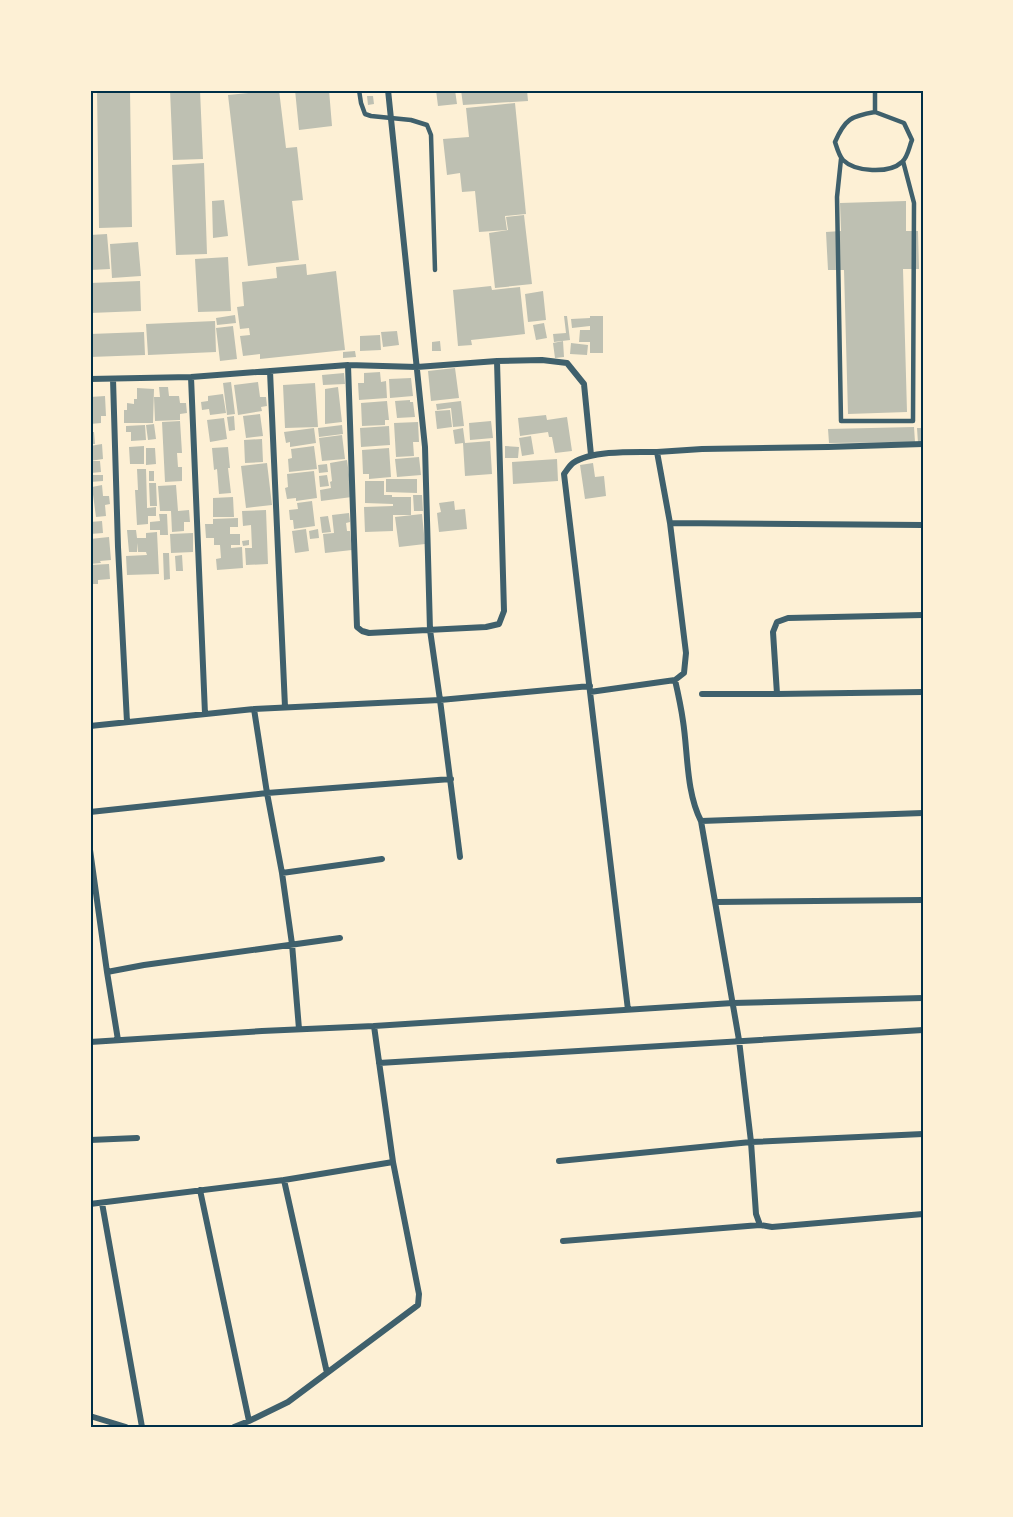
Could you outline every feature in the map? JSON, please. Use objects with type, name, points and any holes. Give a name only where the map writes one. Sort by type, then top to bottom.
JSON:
[{"type":"street","points":[[388,90],[425,447],[430,630],[460,856]]},
{"type":"street","points":[[348,365],[357,627],[362,632],[369,633],[486,627],[499,624],[504,611],[497,360]]},
{"type":"street","points":[[90,379],[191,377],[348,365],[417,367],[497,360],[542,360],[567,363],[584,384],[591,455]]},
{"type":"street","points":[[270,371],[285,707]]},
{"type":"street","points":[[191,377],[205,714]]},
{"type":"street","points":[[113,378],[118,547],[127,722]]},
{"type":"street","points":[[628,1010],[564,474],[572,463],[591,455],[702,449],[923,444]]},
{"type":"street","points":[[90,726],[254,709],[440,700],[675,680],[684,673],[686,653],[670,523],[657,452]]},
{"type":"street","points":[[670,523],[923,525]]},
{"type":"street","points":[[777,694],[773,632],[777,622],[788,618],[923,615]]},
{"type":"street","points":[[675,680],[683,718],[695,810],[701,821],[740,1040],[752,1142],[756,1214],[760,1225]]},
{"type":"street","points":[[702,694],[923,693]]},
{"type":"street","points":[[254,709],[292,944],[299,1029]]},
{"type":"street","points":[[90,812],[267,793],[451,779]]},
{"type":"street","points":[[701,821],[923,813]]},
{"type":"street","points":[[90,850],[118,1040]]},
{"type":"street","points":[[282,873],[382,859]]},
{"type":"street","points":[[716,902],[923,900]]},
{"type":"street","points":[[107,972],[340,938]]},
{"type":"street","points":[[90,1042],[733,1003],[923,998]]},
{"type":"street","points":[[234,1427],[288,1402],[416,1307],[419,1302],[393,1162],[374,1026]]},
{"type":"street","points":[[379,1063],[923,1030]]},
{"type":"street","points":[[559,1161],[752,1142],[923,1134]]},
{"type":"street","points":[[90,1140],[137,1138]]},
{"type":"street","points":[[90,1204],[284,1180],[393,1162]]},
{"type":"street","points":[[284,1180],[327,1373]]},
{"type":"street","points":[[201,1190],[249,1421]]},
{"type":"street","points":[[102,1203],[142,1427]]},
{"type":"street","points":[[562,1241],[923,1214]]},
{"type":"street","points":[[90,1416],[126,1427]]},
{"type":"lane","points":[[359,90],[365,114],[411,120],[428,125],[431,135],[435,270]]},
{"type":"lane","points":[[875,90],[875,112]]},
{"type":"lane","points":[[841,159],[851,166],[871,171],[896,166],[903,161],[912,140],[904,123],[875,112],[851,118],[840,129],[835,142],[841,159],[837,197],[841,421],[914,421],[914,203],[903,161]]},
{"type":"building","points":[[97,90],[130,90],[132,227],[99,228]]},
{"type":"building","points":[[170,90],[200,90],[203,159],[173,160]]},
{"type":"building","points":[[279,90],[286,148],[297,147],[303,200],[292,201],[299,260],[248,266],[228,95]]},
{"type":"building","points":[[295,90],[329,90],[332,126],[299,130]]},
{"type":"building","points":[[436,90],[455,90],[457,104],[438,106]]},
{"type":"building","points":[[461,90],[527,90],[528,101],[463,105]]},
{"type":"building","points":[[367,96],[373,96],[374,104],[368,105]]},
{"type":"building","points":[[515,103],[526,214],[505,216],[507,230],[479,232],[475,191],[462,192],[460,173],[447,175],[443,139],[469,137],[466,108]]},
{"type":"building","points":[[204,163],[207,254],[176,255],[172,165]]},
{"type":"building","points":[[224,200],[228,236],[213,238],[212,201]]},
{"type":"building","points":[[906,201],[906,231],[918,231],[919,269],[903,269],[907,412],[848,414],[844,270],[828,270],[826,232],[841,231],[840,203]]},
{"type":"building","points":[[524,215],[532,284],[495,288],[489,233],[508,230],[506,217]]},
{"type":"building","points":[[107,234],[110,269],[90,270],[90,235]]},
{"type":"building","points":[[138,242],[141,276],[112,278],[110,244]]},
{"type":"building","points":[[228,257],[231,311],[198,312],[195,259]]},
{"type":"building","points":[[306,264],[307,275],[336,271],[345,350],[260,359],[260,354],[243,356],[240,336],[250,335],[249,328],[240,329],[237,307],[244,306],[242,282],[277,278],[276,267]]},
{"type":"building","points":[[140,281],[141,311],[90,313],[90,283]]},
{"type":"building","points":[[491,286],[492,290],[520,287],[525,334],[471,340],[472,345],[458,346],[453,290]]},
{"type":"building","points":[[543,291],[546,320],[528,322],[525,294]]},
{"type":"building","points":[[235,315],[236,323],[217,325],[216,318]]},
{"type":"building","points":[[564,316],[567,316],[570,340],[554,342],[553,334],[566,333]]},
{"type":"building","points":[[590,316],[603,316],[603,353],[590,353],[590,342],[579,342],[580,330],[590,330],[590,326],[572,328],[571,319],[590,318]]},
{"type":"building","points":[[215,321],[216,352],[148,355],[146,324]]},
{"type":"building","points":[[544,323],[547,338],[536,340],[533,325]]},
{"type":"building","points":[[233,326],[237,359],[220,361],[216,328]]},
{"type":"building","points":[[397,331],[399,345],[383,347],[381,332]]},
{"type":"building","points":[[144,332],[145,355],[90,357],[90,334]]},
{"type":"building","points":[[380,335],[381,350],[360,351],[360,336]]},
{"type":"building","points":[[440,341],[441,351],[432,351],[432,342]]},
{"type":"building","points":[[563,341],[564,357],[555,358],[553,343]]},
{"type":"building","points":[[571,343],[588,345],[587,355],[570,354]]},
{"type":"building","points":[[355,351],[356,357],[343,358],[343,352]]},
{"type":"building","points":[[455,368],[459,398],[431,401],[428,371]]},
{"type":"building","points":[[380,372],[381,382],[386,381],[387,398],[359,400],[358,383],[364,383],[364,373]]},
{"type":"building","points":[[344,373],[345,384],[323,385],[322,375]]},
{"type":"building","points":[[411,378],[413,396],[390,398],[389,379]]},
{"type":"building","points":[[231,382],[235,414],[227,415],[223,383]]},
{"type":"building","points":[[258,382],[260,397],[266,397],[267,406],[261,407],[262,411],[238,415],[234,385]]},
{"type":"building","points":[[315,383],[318,427],[285,428],[283,385]]},
{"type":"building","points":[[159,387],[168,387],[169,396],[179,396],[180,403],[186,403],[187,413],[180,414],[180,420],[155,421],[154,397],[160,397]]},
{"type":"building","points":[[338,387],[342,422],[325,424],[325,389]]},
{"type":"building","points":[[137,388],[154,389],[153,423],[124,423],[124,410],[127,410],[127,403],[134,404],[134,399],[137,399]]},
{"type":"building","points":[[223,394],[226,413],[210,415],[209,409],[202,410],[201,402],[208,401],[208,396]]},
{"type":"building","points":[[105,396],[106,416],[101,416],[101,423],[90,424],[90,397]]},
{"type":"building","points":[[410,400],[413,402],[415,417],[397,418],[395,401]]},
{"type":"building","points":[[387,401],[389,420],[385,420],[385,425],[362,426],[361,403]]},
{"type":"building","points":[[461,401],[464,426],[453,427],[451,408],[437,410],[436,404]]},
{"type":"building","points":[[450,410],[452,427],[437,429],[435,411]]},
{"type":"building","points":[[260,414],[263,436],[246,438],[243,416]]},
{"type":"building","points":[[546,415],[547,420],[567,417],[572,451],[555,453],[552,437],[549,437],[548,432],[520,436],[518,418]]},
{"type":"building","points":[[234,416],[235,430],[229,431],[227,417]]},
{"type":"building","points":[[224,418],[227,439],[210,442],[207,420]]},
{"type":"building","points":[[180,421],[182,453],[177,453],[178,467],[182,467],[182,481],[165,482],[162,422]]},
{"type":"building","points":[[491,421],[493,438],[470,440],[469,423]]},
{"type":"building","points":[[418,422],[419,442],[413,442],[414,456],[396,457],[394,423]]},
{"type":"building","points":[[154,424],[156,439],[148,440],[146,425]]},
{"type":"building","points":[[145,425],[146,440],[131,441],[131,432],[126,432],[126,426]]},
{"type":"building","points":[[342,425],[343,434],[319,437],[318,428]]},
{"type":"building","points":[[389,426],[390,445],[361,447],[360,428]]},
{"type":"building","points":[[914,427],[915,442],[829,443],[828,429]]},
{"type":"building","points":[[314,428],[316,443],[290,447],[290,442],[286,443],[284,432]]},
{"type":"building","points":[[463,428],[465,443],[490,441],[492,474],[465,476],[463,443],[455,444],[453,430]]},
{"type":"building","points":[[917,428],[923,428],[923,443],[918,443]]},
{"type":"building","points":[[90,432],[94,432],[95,444],[90,444]]},
{"type":"building","points":[[342,435],[345,459],[322,461],[319,438]]},
{"type":"building","points":[[531,436],[534,454],[522,456],[519,438]]},
{"type":"building","points":[[262,439],[263,462],[245,463],[244,440]]},
{"type":"building","points":[[102,444],[103,459],[90,461],[90,446]]},
{"type":"building","points":[[144,446],[144,464],[130,464],[129,447]]},
{"type":"building","points":[[314,446],[317,469],[289,472],[288,459],[292,458],[291,449]]},
{"type":"building","points":[[505,446],[519,447],[518,458],[505,458]]},
{"type":"building","points":[[228,447],[231,493],[219,494],[212,448]]},
{"type":"building","points":[[146,448],[155,448],[156,464],[146,465]]},
{"type":"building","points":[[389,448],[391,477],[369,479],[369,474],[363,474],[362,450]]},
{"type":"building","points":[[419,457],[421,475],[397,477],[395,459]]},
{"type":"building","points":[[557,459],[558,481],[513,484],[512,462]]},
{"type":"building","points":[[347,460],[352,497],[321,501],[320,490],[331,488],[330,463]]},
{"type":"building","points":[[91,461],[100,461],[101,472],[91,473]]},
{"type":"building","points":[[267,463],[272,505],[246,508],[241,466]]},
{"type":"building","points":[[593,463],[595,477],[604,476],[606,496],[585,499],[580,465]]},
{"type":"building","points":[[327,464],[328,472],[319,473],[318,465]]},
{"type":"building","points":[[137,469],[146,469],[147,508],[156,507],[156,516],[148,516],[148,524],[137,525],[135,490],[138,490]]},
{"type":"building","points":[[149,471],[154,471],[154,481],[149,481]]},
{"type":"building","points":[[314,471],[317,498],[296,501],[296,498],[287,499],[285,488],[288,487],[287,474]]},
{"type":"building","points":[[90,475],[103,475],[103,481],[90,482]]},
{"type":"building","points":[[327,475],[329,486],[320,487],[319,476]]},
{"type":"building","points":[[386,479],[417,479],[417,493],[386,492]]},
{"type":"building","points":[[365,481],[384,481],[384,495],[411,497],[411,515],[393,515],[393,531],[365,532],[364,507],[393,506],[393,504],[365,503]]},
{"type":"building","points":[[149,483],[156,483],[157,506],[150,506]]},
{"type":"building","points":[[102,485],[103,496],[109,496],[110,504],[105,505],[106,516],[96,517],[92,487]]},
{"type":"building","points":[[176,485],[178,511],[189,510],[190,522],[184,522],[184,531],[172,532],[171,511],[160,511],[158,486]]},
{"type":"building","points":[[413,495],[422,495],[423,511],[414,511]]},
{"type":"building","points":[[233,497],[234,517],[213,517],[213,498]]},
{"type":"building","points":[[312,501],[315,526],[294,529],[289,510],[298,509],[297,503]]},
{"type":"building","points":[[454,501],[455,510],[465,509],[467,529],[439,532],[437,513],[441,512],[439,503]]},
{"type":"building","points":[[266,510],[268,564],[246,565],[245,548],[252,548],[251,525],[243,526],[242,511]]},
{"type":"building","points":[[349,513],[350,522],[346,523],[347,531],[350,531],[352,550],[325,553],[323,534],[334,533],[332,515]]},
{"type":"building","points":[[159,514],[167,514],[168,535],[160,535],[160,530],[150,530],[150,522],[160,521]]},
{"type":"building","points":[[422,514],[425,544],[399,547],[395,517]]},
{"type":"building","points":[[328,516],[331,532],[322,533],[320,517]]},
{"type":"building","points":[[238,518],[238,527],[230,527],[230,534],[240,534],[240,545],[231,545],[231,548],[242,547],[243,568],[217,570],[216,559],[221,558],[220,545],[214,545],[214,538],[206,538],[205,524],[213,524],[213,519]]},
{"type":"building","points":[[102,521],[103,533],[90,534],[90,522]]},
{"type":"building","points":[[306,529],[309,551],[295,553],[292,531]]},
{"type":"building","points":[[318,529],[319,538],[310,539],[309,531]]},
{"type":"building","points":[[127,530],[136,530],[137,538],[146,538],[146,533],[157,532],[159,574],[127,575],[126,556],[147,555],[146,552],[138,552],[138,543],[137,552],[129,552]]},
{"type":"building","points":[[193,533],[193,552],[171,553],[170,534]]},
{"type":"building","points":[[109,537],[111,560],[90,564],[90,539]]},
{"type":"building","points":[[249,540],[249,545],[243,546],[242,541]]},
{"type":"building","points":[[163,553],[169,553],[170,579],[164,580]]},
{"type":"building","points":[[182,555],[183,571],[176,571],[175,556]]},
{"type":"building","points":[[109,564],[110,579],[98,580],[98,584],[90,584],[90,565]]}]
